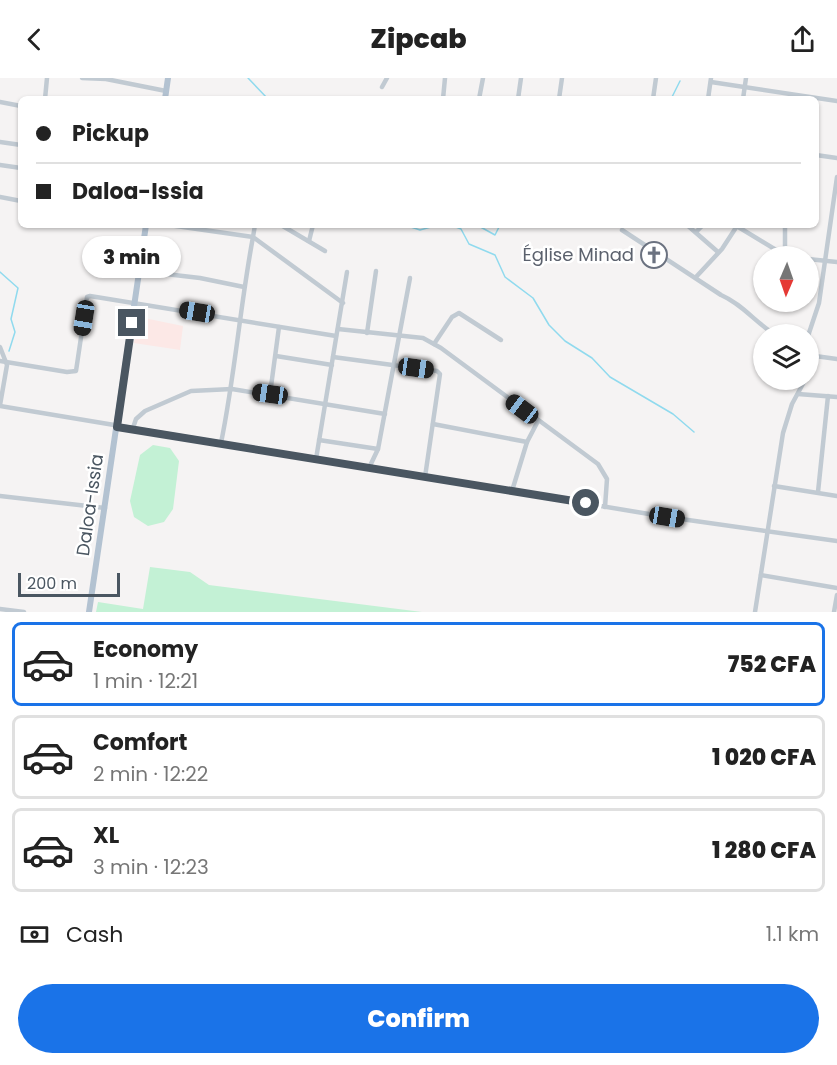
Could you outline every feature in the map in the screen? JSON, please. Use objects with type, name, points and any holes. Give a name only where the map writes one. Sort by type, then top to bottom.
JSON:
[{"type":"main road","points":[[165,96],[168,78]]},
{"type":"main road","name":"Daloa-Issia","points":[[89,612],[146,228]]},
{"type":"street","points":[[45,96],[47,78]]},
{"type":"street","points":[[82,78],[112,80],[166,91]]},
{"type":"street","points":[[382,87],[387,78]]},
{"type":"street","points":[[443,96],[445,78]]},
{"type":"street","points":[[480,96],[483,78]]},
{"type":"street","points":[[518,96],[521,78]]},
{"type":"street","points":[[559,96],[562,78]]},
{"type":"street","points":[[653,96],[656,78]]},
{"type":"street","points":[[744,96],[746,78]]},
{"type":"street","points":[[708,96],[711,80],[796,96]]},
{"type":"street","points":[[819,99],[837,101]]},
{"type":"street","points":[[0,102],[18,105]]},
{"type":"street","points":[[0,142],[18,145]]},
{"type":"street","points":[[819,155],[837,158]]},
{"type":"street","points":[[0,165],[18,168]]},
{"type":"street","points":[[812,324],[819,303],[837,177]]},
{"type":"street","points":[[0,197],[18,200]]},
{"type":"street","points":[[199,228],[253,237],[343,303]]},
{"type":"street","points":[[220,232],[221,228]]},
{"type":"street","points":[[221,443],[232,389],[239,319],[254,228]]},
{"type":"street","points":[[290,228],[325,251]]},
{"type":"street","points":[[309,241],[312,228]]},
{"type":"street","points":[[691,228],[718,252]]},
{"type":"street","points":[[696,232],[700,228]]},
{"type":"street","points":[[696,277],[718,252],[735,228]]},
{"type":"street","points":[[739,228],[769,246]]},
{"type":"street","points":[[746,232],[747,228]]},
{"type":"street","points":[[785,228],[786,246]]},
{"type":"street","points":[[622,230],[721,295],[735,301],[758,324]]},
{"type":"street","points":[[819,260],[837,262]]},
{"type":"street","points":[[140,271],[200,278],[244,287]]},
{"type":"street","points":[[368,333],[376,271]]},
{"type":"street","points":[[316,459],[347,272]]},
{"type":"street","points":[[369,468],[378,449],[410,278]]},
{"type":"street","points":[[3,362],[67,372],[76,370],[87,297],[135,302],[336,336]]},
{"type":"street","points":[[434,344],[456,313],[501,340]]},
{"type":"street","points":[[270,394],[279,327]]},
{"type":"street","points":[[338,329],[423,338],[434,344],[602,468],[607,479],[605,507]]},
{"type":"street","points":[[0,347],[3,362],[0,405],[117,427],[605,507],[837,541]]},
{"type":"street","points":[[276,356],[332,365]]},
{"type":"street","points":[[333,357],[437,371],[440,374],[425,477]]},
{"type":"street","points":[[819,358],[837,359]]},
{"type":"street","points":[[133,428],[136,419],[145,411],[191,391],[232,389],[384,414]]},
{"type":"street","points":[[755,612],[783,433],[800,390]]},
{"type":"street","points":[[798,394],[837,398]]},
{"type":"street","points":[[818,492],[828,396]]},
{"type":"street","points":[[512,491],[527,442],[538,421]]},
{"type":"street","points":[[433,424],[527,442]]},
{"type":"street","points":[[319,440],[378,449]]},
{"type":"street","points":[[774,486],[837,496]]},
{"type":"street","points":[[0,496],[105,508]]},
{"type":"street","points":[[761,575],[837,588]]},
{"type":"street","points":[[834,612],[837,595]]},
{"type":"street","points":[[0,609],[24,612]]},
{"type":"shaded area","points":[[139,317],[183,326],[180,350],[134,343]]},
{"type":"green space","points":[[153,445],[170,448],[179,461],[173,509],[164,522],[148,526],[134,517],[130,501],[140,455]]},
{"type":"green space","points":[[150,567],[190,572],[209,585],[422,612],[96,612],[98,602],[143,609]]},
{"type":"waterway","points":[[248,78],[265,96]]},
{"type":"waterway","points":[[672,96],[680,81]]},
{"type":"waterway","points":[[414,228],[420,230],[427,228]]},
{"type":"waterway","points":[[458,228],[469,244],[495,255],[505,277],[533,298],[549,325],[565,341],[592,358],[610,377],[673,414],[694,432]]},
{"type":"waterway","points":[[482,228],[495,235],[498,228]]},
{"type":"waterway","points":[[0,272],[18,288],[11,319],[15,332],[9,351]]},
{"type":"place","name":"Église Minad","points":[[654,255]]},
{"type":"route","points":[[132,323],[117,427],[586,503]]}]
